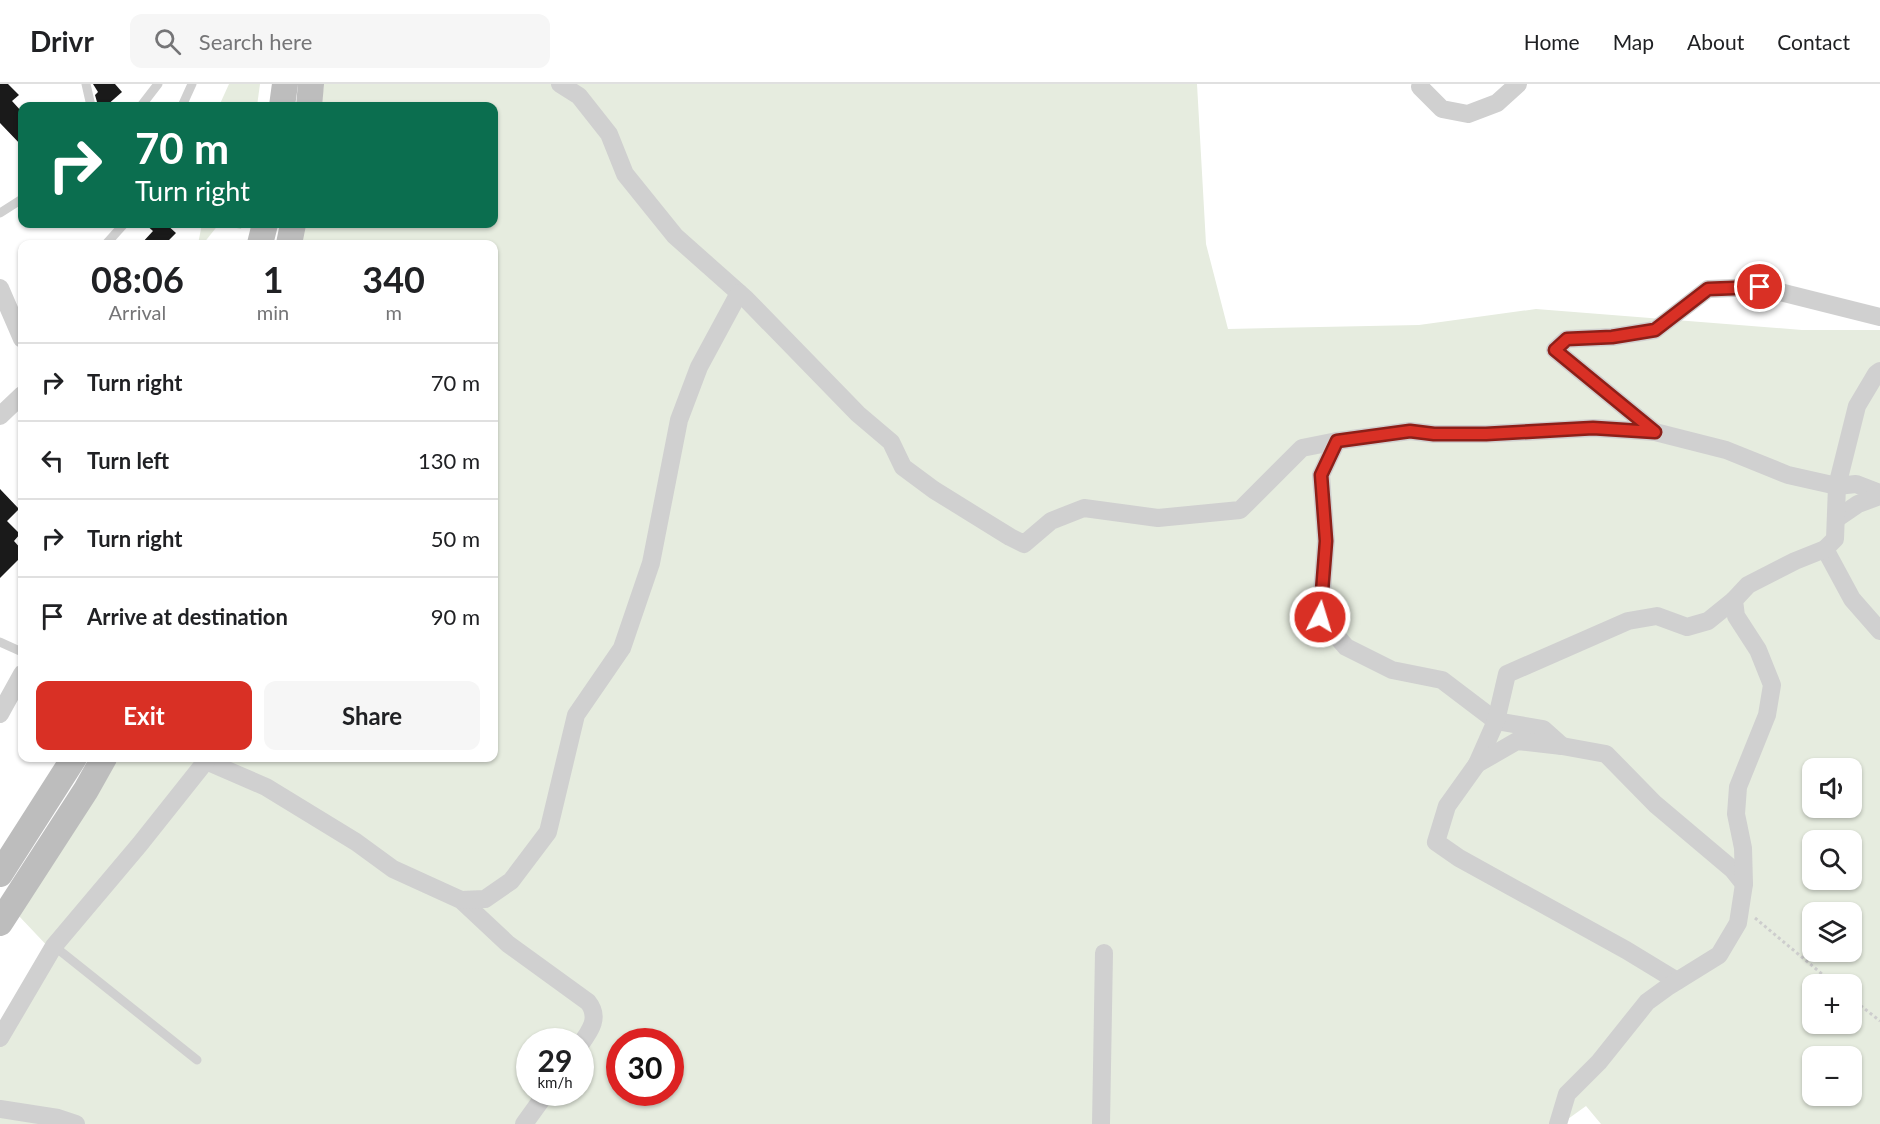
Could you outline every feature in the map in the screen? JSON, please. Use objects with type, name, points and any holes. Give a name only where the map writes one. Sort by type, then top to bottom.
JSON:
[{"type":"main road","points":[[283,102],[285,84]]},
{"type":"main road","points":[[309,102],[311,84]]},
{"type":"main road","points":[[0,874],[71,762]]},
{"type":"main road","points":[[0,923],[102,762]]},
{"type":"street","points":[[560,84],[579,96],[609,134],[625,174],[675,236],[739,293],[858,414],[891,442],[903,467],[934,490],[1024,544],[1050,521],[1084,508],[1158,518],[1240,510],[1302,448],[1410,431],[1434,434],[1486,434],[1593,428],[1655,432],[1726,450],[1788,475],[1837,486],[1856,484],[1880,494]]},
{"type":"street","points":[[1420,87],[1442,109],[1467,114],[1497,103],[1518,84]]},
{"type":"street","points":[[1655,432],[1555,350],[1567,339],[1612,337],[1655,330],[1708,289],[1760,287],[1880,316]]},
{"type":"street","points":[[0,288],[18,330]]},
{"type":"street","points":[[461,900],[485,899],[511,881],[548,832],[576,715],[622,648],[651,563],[679,420],[699,367],[739,293]]},
{"type":"street","points":[[1677,981],[1626,950],[1459,858],[1436,842],[1447,806],[1477,764],[1496,721],[1507,674],[1628,621],[1657,616],[1687,627],[1708,621],[1748,585],[1795,561],[1825,549],[1835,539],[1837,486],[1857,406],[1880,371]]},
{"type":"street","points":[[0,416],[18,399]]},
{"type":"street","points":[[1337,441],[1321,475],[1326,541],[1320,617],[1346,646],[1392,670],[1442,680],[1496,721],[1544,729],[1562,746]]},
{"type":"street","points":[[1836,519],[1858,504],[1880,494]]},
{"type":"street","points":[[1825,549],[1852,599],[1880,631]]},
{"type":"street","points":[[1558,1124],[1567,1094],[1599,1062],[1647,1002],[1719,955],[1738,923],[1744,884],[1743,848],[1736,814],[1738,788],[1767,715],[1772,685],[1758,650],[1736,616],[1734,600]]},
{"type":"street","points":[[0,714],[18,681]]},
{"type":"street","points":[[1477,764],[1517,741],[1606,754],[1655,804],[1732,869],[1744,884]]},
{"type":"street","points":[[0,1038],[54,946],[140,844],[203,762]]},
{"type":"street","points":[[212,762],[266,787],[356,842],[393,869],[461,900],[508,944],[588,1002],[593,1009],[595,1019],[590,1028]]},
{"type":"street","points":[[1101,1124],[1104,953]]},
{"type":"street","points":[[524,1124],[537,1106]]},
{"type":"street","points":[[0,1109],[58,1118],[76,1124]]},
{"type":"lane","points":[[86,84],[90,102]]},
{"type":"lane","points":[[144,102],[158,84]]},
{"type":"lane","points":[[184,102],[192,84]]},
{"type":"lane","points":[[0,213],[18,202]]},
{"type":"lane","points":[[110,240],[120,228]]},
{"type":"lane","points":[[0,642],[18,650]]},
{"type":"lane","points":[[54,946],[197,1060]]},
{"type":"path","points":[[1741,904],[1822,974]]},
{"type":"path","points":[[1862,1007],[1880,1021]]},
{"type":"shaded area","points":[[229,84],[260,84],[258,102],[221,102]]},
{"type":"shaded area","points":[[324,84],[1197,84],[1206,244],[1228,329],[1419,325],[1536,309],[1802,330],[1880,330],[1880,1124],[1601,1124],[1586,1106],[1561,1124],[0,1124],[0,1043],[53,952],[18,915],[112,762],[498,762],[498,240],[301,240],[303,228],[498,228],[498,102],[322,102]]},
{"type":"shaded area","points":[[201,228],[216,228],[206,240],[199,240]]},
{"type":"building","points":[[0,84],[8,84],[19,95],[12,101],[18,108],[18,142],[0,123]]},
{"type":"building","points":[[93,84],[115,84],[122,92],[111,102],[97,102],[95,95],[98,92]]},
{"type":"building","points":[[150,228],[170,228],[176,233],[169,240],[145,240],[153,231]]},
{"type":"building","points":[[0,489],[18,508],[7,521],[18,532],[14,541],[18,546],[18,560],[0,578]]},
{"type":"route","points":[[1320,617],[1326,541],[1321,475],[1337,441],[1410,431],[1434,434],[1486,434],[1593,428],[1655,432],[1555,350],[1567,339],[1612,337],[1655,330],[1708,289],[1760,287]]}]
